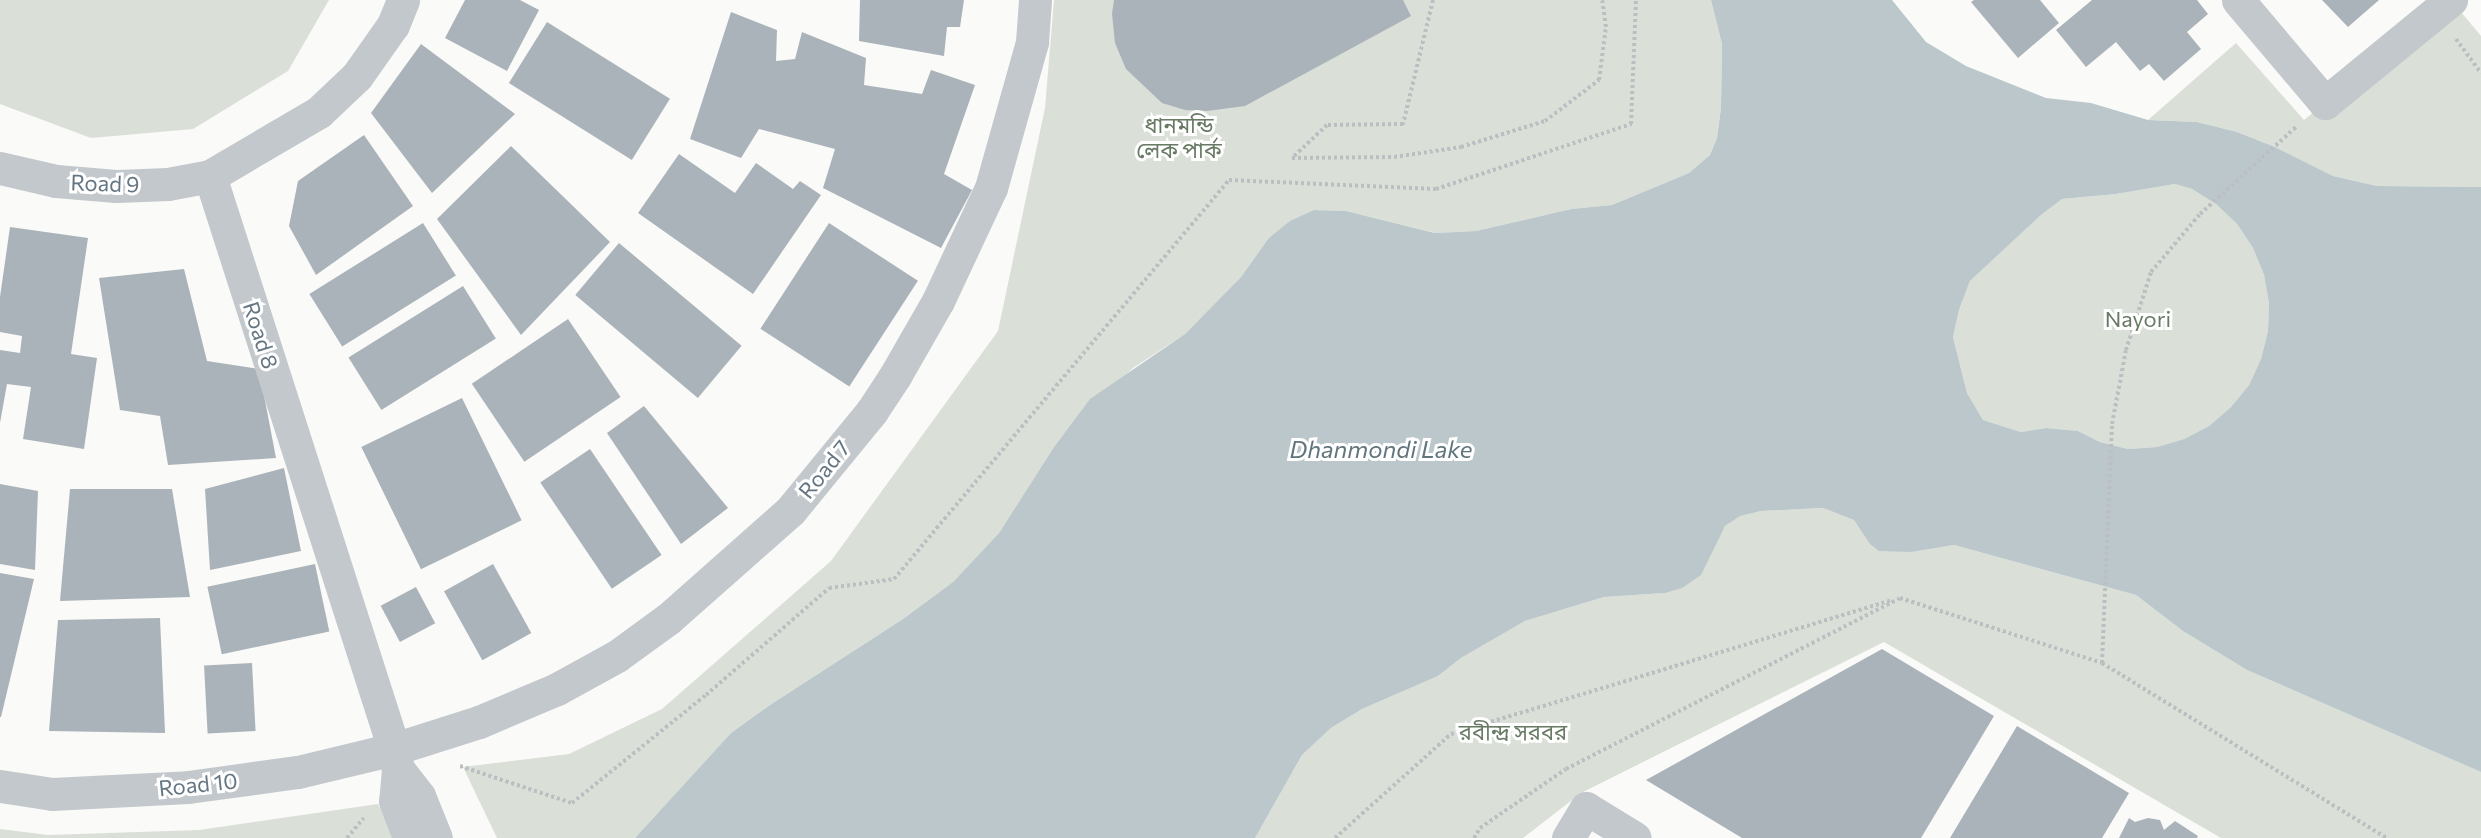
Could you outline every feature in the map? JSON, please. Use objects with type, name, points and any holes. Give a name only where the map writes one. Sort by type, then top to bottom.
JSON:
[{"type":"street","points":[[210,176],[319,112],[357,76],[393,25],[403,0]]},
{"type":"street","name":"Road 7","points":[[396,759],[557,689],[617,656],[668,619],[791,510],[872,411],[938,301],[991,188],[1032,42],[1035,0]]},
{"type":"street","points":[[2238,0],[2325,103],[2451,0]]},
{"type":"street","name":"Road 9","points":[[0,168],[56,181],[116,186],[168,184],[210,176]]},
{"type":"street","name":"Road 8","points":[[210,176],[396,759]]},
{"type":"street","points":[[396,759],[407,799],[409,838]]},
{"type":"street","name":"Road 10","points":[[0,786],[52,794],[188,787],[396,759]]},
{"type":"street","points":[[407,799],[436,838]]},
{"type":"street","points":[[1568,838],[1586,808],[1635,838]]},
{"type":"path","points":[[1433,0],[1403,124],[1326,125],[1292,158],[1394,157],[1461,147],[1545,121],[1599,80],[1606,27],[1602,0]]},
{"type":"path","points":[[453,764],[572,802],[706,695],[829,588],[894,579],[1229,180],[1436,189],[1631,124],[1636,0]]},
{"type":"path","points":[[2102,663],[2112,424],[2126,351],[2151,272],[2200,214],[2293,130]]},
{"type":"path","points":[[1474,838],[1480,828],[1566,769],[1900,597]]},
{"type":"path","points":[[1335,838],[1451,734],[1900,597],[2102,663],[2388,838]]},
{"type":"green space","points":[[0,0],[329,0],[288,71],[193,129],[91,138],[0,104]]},
{"type":"green space","name":"ধানমন্ডি লেক পার্ক","points":[[1054,0],[1711,0],[1722,44],[1721,108],[1717,138],[1710,155],[1689,173],[1612,205],[1571,209],[1476,231],[1436,233],[1346,211],[1314,210],[1268,239],[1241,277],[1185,334],[1133,368],[1052,450],[999,533],[953,582],[903,619],[731,733],[635,838],[497,838],[463,767],[569,754],[662,709],[831,561],[998,331],[1045,108]]},
{"type":"green space","points":[[2451,0],[2481,36],[2481,187],[2377,186],[2333,176],[2275,147],[2237,132],[2197,122],[2148,120],[2236,43],[2304,120]]},
{"type":"green space","name":"Nayori","points":[[2175,184],[2192,189],[2216,204],[2237,224],[2253,248],[2264,275],[2269,303],[2268,331],[2261,359],[2249,385],[2231,407],[2209,426],[2184,439],[2157,447],[2128,449],[2100,442],[2078,431],[2046,428],[2021,432],[1983,420],[1967,393],[1953,337],[1959,310],[1970,281],[2041,215],[2062,199],[2116,194]]},
{"type":"green space","name":"রবীন্দ্র সরবর","points":[[1823,508],[1854,520],[1862,531],[1912,552],[1954,545],[2136,595],[2183,631],[2247,670],[2481,772],[2481,838],[2221,838],[1884,642],[1581,793],[1523,838],[1255,838],[1302,755],[1331,728],[1362,709],[1438,676],[1461,658],[1525,621],[1604,597],[1665,593],[1712,549],[1725,526],[1739,516],[1761,511]]},
{"type":"green space","points":[[378,804],[395,838],[0,838],[0,829],[48,835],[199,830]]},
{"type":"water","name":"Dhanmondi Lake","points":[[1711,0],[1892,0],[1926,42],[1966,66],[2046,98],[2091,103],[2148,120],[2197,122],[2237,132],[2275,147],[2333,176],[2377,186],[2481,187],[2481,772],[2247,670],[2183,631],[2136,595],[1954,545],[1912,552],[1879,551],[1870,544],[1854,520],[1823,508],[1761,511],[1740,516],[1725,526],[1701,575],[1682,588],[1665,593],[1604,597],[1525,621],[1461,658],[1438,676],[1362,709],[1331,728],[1302,755],[1255,838],[635,838],[731,733],[903,619],[953,582],[999,533],[1052,450],[1090,399],[1185,334],[1241,277],[1268,239],[1290,221],[1314,210],[1346,211],[1435,233],[1476,231],[1571,209],[1612,205],[1689,173],[1710,155],[1717,138],[1721,108],[1722,44]],"holes":[[[2175,184],[2192,189],[2216,204],[2237,224],[2253,248],[2264,275],[2269,303],[2268,331],[2261,359],[2249,385],[2231,407],[2209,426],[2184,439],[2157,447],[2128,449],[2100,442],[2078,431],[2046,428],[2021,432],[1983,420],[1967,393],[1953,337],[1959,310],[1970,281],[2041,215],[2062,199],[2116,194]]]},
{"type":"building","points":[[465,0],[520,0],[539,10],[507,71],[445,38]]},
{"type":"building","points":[[860,0],[964,0],[960,27],[947,27],[944,56],[859,41]]},
{"type":"building","points":[[1114,0],[1403,0],[1411,16],[1245,106],[1207,111],[1185,110],[1162,103],[1126,69],[1115,43],[1112,14]]},
{"type":"building","points":[[1974,0],[2040,0],[2059,23],[2018,58],[1971,2]]},
{"type":"building","points":[[2092,0],[2197,0],[2208,14],[2187,32],[2201,49],[2164,81],[2149,64],[2140,71],[2116,42],[2086,67],[2056,30]]},
{"type":"building","points":[[2322,0],[2379,0],[2348,27]]},
{"type":"building","points":[[731,12],[777,30],[776,61],[795,59],[802,32],[866,58],[864,85],[922,94],[931,70],[975,85],[944,174],[972,190],[941,248],[823,188],[835,149],[759,129],[741,158],[690,139]]},
{"type":"building","points":[[547,22],[670,99],[632,160],[509,83]]},
{"type":"building","points":[[421,44],[515,114],[432,193],[371,113]]},
{"type":"building","points":[[364,135],[413,206],[316,275],[289,226],[298,181]]},
{"type":"building","points":[[511,146],[610,242],[521,335],[437,219]]},
{"type":"building","points":[[679,154],[735,193],[756,163],[793,189],[800,181],[821,195],[753,294],[638,213]]},
{"type":"building","points":[[423,223],[456,276],[342,347],[309,294]]},
{"type":"building","points":[[829,223],[918,281],[849,386],[760,329]]},
{"type":"building","points":[[10,227],[88,238],[71,354],[97,358],[84,449],[23,439],[31,387],[7,384],[0,423],[0,350],[20,353],[22,336],[0,332],[0,297]]},
{"type":"building","points":[[619,243],[742,346],[698,398],[575,295]]},
{"type":"building","points":[[184,269],[207,361],[259,369],[276,458],[168,465],[160,416],[120,410],[99,278]]},
{"type":"building","points":[[463,286],[496,339],[381,410],[349,358]]},
{"type":"building","points":[[568,319],[621,397],[524,462],[472,384]]},
{"type":"building","points":[[462,398],[522,520],[421,569],[361,447]]},
{"type":"building","points":[[644,406],[728,508],[681,544],[607,433]]},
{"type":"building","points":[[590,449],[662,555],[612,589],[540,483]]},
{"type":"building","points":[[284,468],[301,551],[210,570],[205,489]]},
{"type":"building","points":[[0,484],[38,491],[35,570],[0,564]]},
{"type":"building","points":[[70,489],[172,489],[190,597],[60,601]]},
{"type":"building","points":[[315,564],[329,631],[222,654],[207,587]]},
{"type":"building","points":[[493,564],[531,633],[482,660],[444,591]]},
{"type":"building","points":[[0,573],[34,579],[1,717],[0,717]]},
{"type":"building","points":[[416,587],[435,623],[400,642],[381,606]]},
{"type":"building","points":[[160,618],[165,733],[49,731],[58,620]]},
{"type":"building","points":[[1882,649],[1994,716],[1921,838],[1742,838],[1646,780]]},
{"type":"building","points":[[252,663],[256,731],[208,733],[204,666]]},
{"type":"building","points":[[2017,726],[2129,793],[2102,838],[1950,838]]},
{"type":"building","points":[[2129,818],[2135,822],[2148,818],[2160,820],[2164,830],[2175,821],[2198,836],[2197,838],[2119,838]]}]
